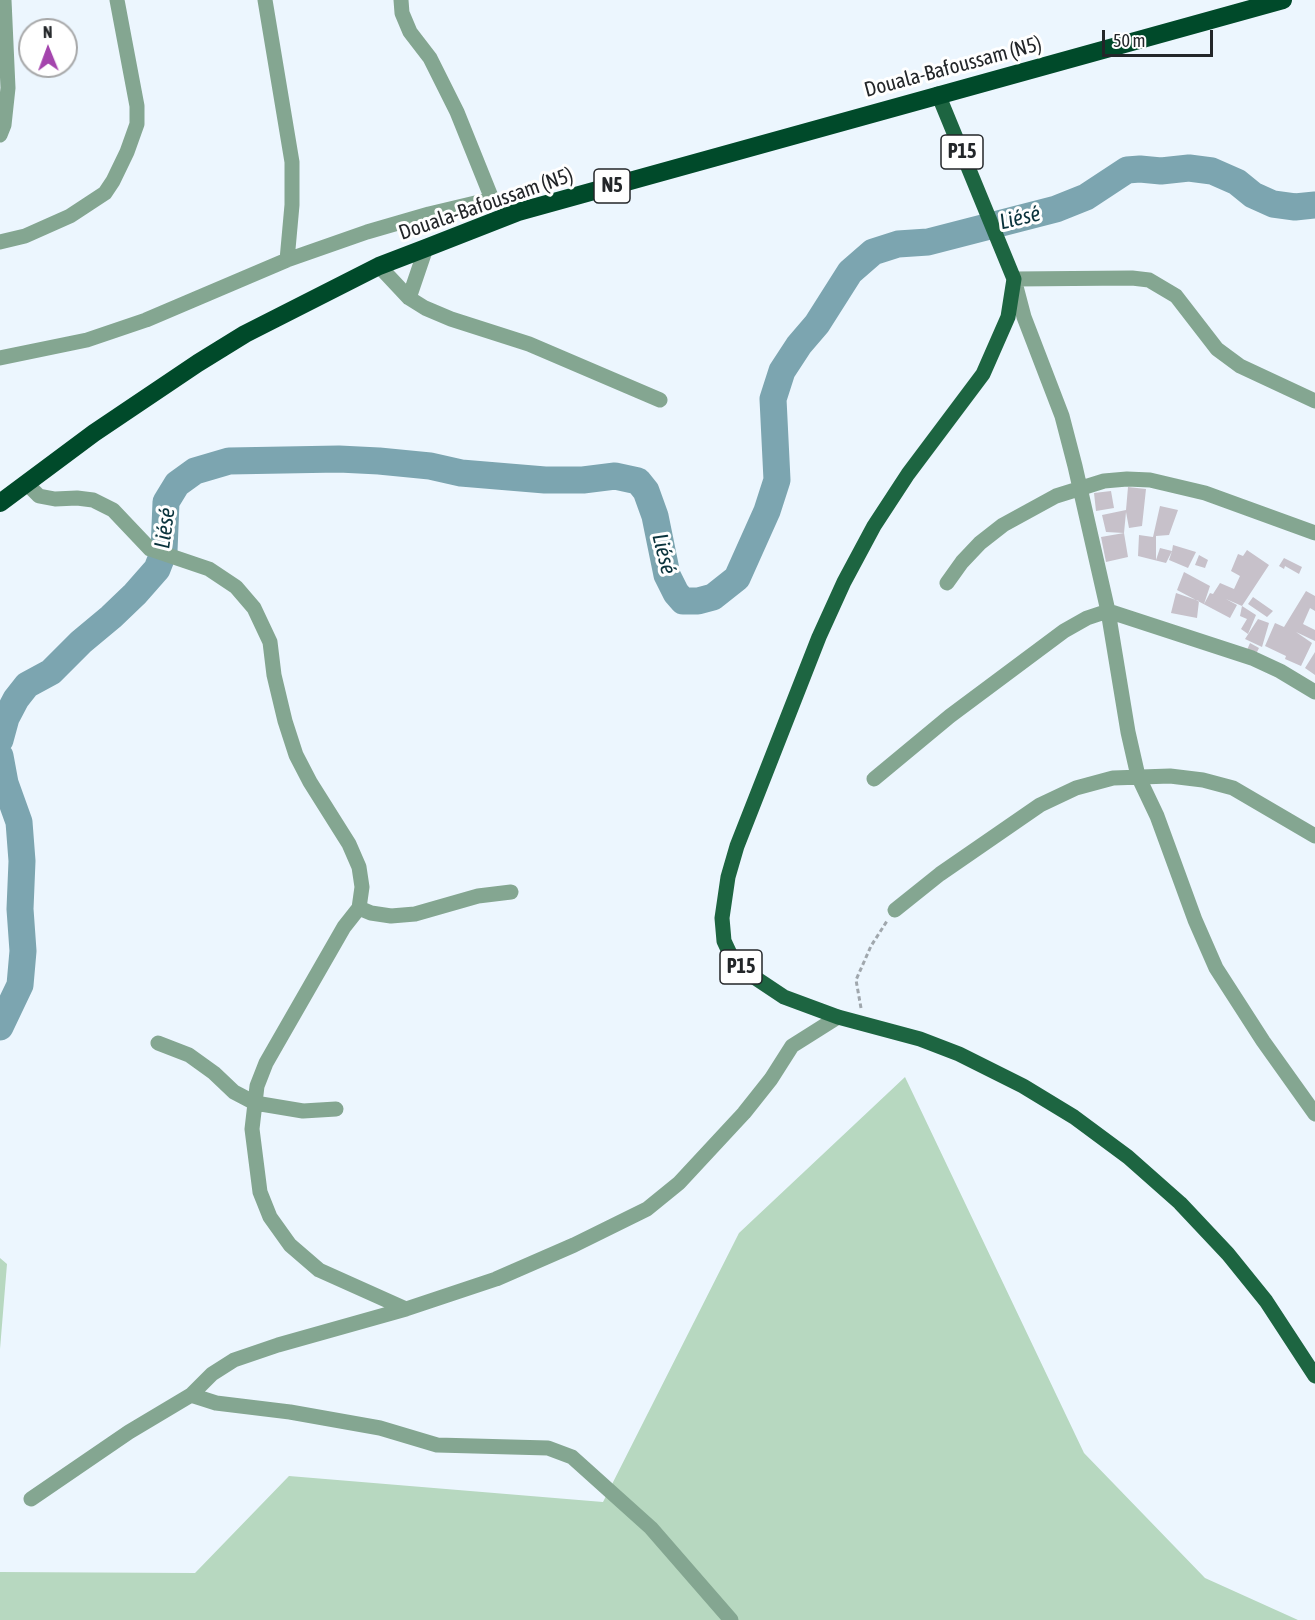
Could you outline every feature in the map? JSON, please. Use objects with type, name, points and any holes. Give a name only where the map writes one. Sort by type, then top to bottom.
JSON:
[{"type":"highway","name":"Douala-Bafoussam (N5)","points":[[0,504],[93,433],[198,363],[292,309],[379,266],[518,212],[1282,0]]},
{"type":"main road","name":"P15","points":[[938,94],[1014,279],[1008,318],[983,374],[908,474],[874,526],[844,582],[819,637],[736,846],[728,877],[722,918],[724,941],[731,956],[745,971],[784,997],[837,1017],[930,1043],[959,1054],[1023,1086],[1074,1117],[1128,1156],[1180,1203],[1228,1254],[1266,1301],[1315,1376]]},
{"type":"street","points":[[0,135],[4,125],[8,88],[4,0]]},
{"type":"street","points":[[0,242],[25,236],[70,216],[105,193],[113,181],[127,152],[137,115],[134,84],[117,0]]},
{"type":"street","points":[[265,0],[292,162],[292,205],[286,261]]},
{"type":"street","points":[[401,0],[402,13],[410,32],[430,58],[453,103],[492,199]]},
{"type":"street","points":[[0,357],[87,340],[146,320],[286,261],[367,232],[429,214],[492,199],[518,212]]},
{"type":"street","points":[[409,298],[426,248]]},
{"type":"street","points":[[379,266],[409,298],[425,308],[451,319],[529,344],[660,400]]},
{"type":"street","points":[[1315,401],[1240,366],[1217,349],[1176,296],[1149,280],[1014,279],[1024,317],[1062,416],[1080,488],[1108,612],[1128,732],[1138,776],[1157,816],[1195,920],[1216,968],[1263,1041],[1315,1114]]},
{"type":"street","points":[[947,583],[980,543],[1003,525],[1056,496],[1104,481],[1150,480],[1205,493],[1315,533]]},
{"type":"street","points":[[26,483],[39,496],[55,499],[93,500],[113,510],[150,549],[209,569],[236,587],[254,608],[270,642],[274,675],[296,754],[310,782],[349,844],[359,867],[362,887],[359,908],[344,927],[266,1063],[258,1086],[252,1129],[260,1192],[270,1217],[290,1245],[319,1270],[406,1309]]},
{"type":"street","points":[[874,779],[950,716],[1064,631],[1087,618],[1108,612],[1252,658],[1280,671],[1315,692]]},
{"type":"street","points":[[895,910],[940,874],[1040,805],[1076,788],[1113,777],[1170,776],[1203,780],[1233,788],[1315,836]]},
{"type":"street","points":[[359,908],[371,913],[391,916],[415,914],[478,896],[511,892]]},
{"type":"street","points":[[31,1499],[129,1432],[191,1395],[212,1374],[234,1360],[278,1345],[406,1309],[496,1279],[574,1245],[647,1209],[679,1183],[744,1113],[771,1079],[792,1046],[837,1017]]},
{"type":"street","points":[[158,1043],[189,1055],[214,1073],[234,1092],[255,1103],[303,1111],[336,1109]]},
{"type":"street","points":[[191,1395],[216,1403],[290,1412],[380,1428],[437,1446],[548,1448],[572,1457],[651,1527],[731,1620]]},
{"type":"path","points":[[865,1024],[856,980],[871,946],[895,910]]},
{"type":"green space","points":[[905,1077],[1084,1453],[1205,1578],[1298,1620],[0,1620],[0,1572],[195,1573],[289,1476],[603,1502],[739,1233]]},
{"type":"green space","points":[[0,1258],[7,1264],[0,1349]]},
{"type":"building","points":[[1128,487],[1146,489],[1142,526],[1129,528],[1126,512],[1124,533],[1106,532],[1102,515],[1126,510]]},
{"type":"building","points":[[1111,491],[1114,508],[1096,511],[1094,493]]},
{"type":"building","points":[[1160,506],[1178,510],[1169,535],[1156,536],[1156,560],[1160,548],[1172,551],[1166,563],[1138,556],[1139,535],[1153,537]]},
{"type":"building","points":[[1124,533],[1128,557],[1106,562],[1101,537]]},
{"type":"building","points":[[1173,545],[1196,552],[1188,568],[1169,560]]},
{"type":"building","points":[[1247,550],[1269,565],[1242,606],[1226,599],[1237,605],[1230,618],[1177,590],[1184,572],[1210,586],[1204,604],[1210,593],[1213,594],[1220,583],[1234,589],[1240,576],[1231,571],[1238,554],[1243,556]]},
{"type":"building","points":[[1199,555],[1208,560],[1205,568],[1195,565]]},
{"type":"building","points":[[1284,558],[1302,567],[1299,574],[1285,566],[1284,569],[1279,566]]},
{"type":"building","points":[[1306,591],[1315,596],[1315,611],[1310,608],[1303,624],[1315,630],[1315,641],[1296,632],[1312,643],[1301,666],[1265,646],[1275,623],[1284,627]]},
{"type":"building","points":[[1176,593],[1199,601],[1197,618],[1171,613]]},
{"type":"building","points":[[1253,597],[1273,611],[1267,617],[1248,604]]},
{"type":"building","points":[[1242,606],[1256,615],[1248,634],[1241,629],[1247,619],[1240,616]]},
{"type":"building","points":[[1258,619],[1269,623],[1262,647],[1245,639]]},
{"type":"building","points":[[1250,643],[1259,648],[1256,654],[1247,650]]},
{"type":"building","points":[[1315,652],[1315,675],[1305,668]]},
{"type":"waterway","name":"Liésé","points":[[0,740],[6,718],[27,685],[51,672],[135,594],[157,569],[164,551],[166,502],[177,484],[195,471],[229,461],[339,459],[430,466],[461,473],[545,480],[583,480],[615,476],[638,481],[646,491],[655,516],[667,575],[683,601],[698,601],[713,597],[737,578],[767,511],[777,480],[773,399],[782,371],[799,345],[817,324],[850,272],[873,252],[898,244],[928,242],[1056,209],[1086,197],[1127,170],[1161,171],[1189,168],[1212,171],[1237,182],[1253,195],[1273,204],[1295,207],[1315,205]]},
{"type":"waterway","name":"Liésé","points":[[0,756],[5,783],[19,822],[23,951],[20,985],[0,1027]]}]
